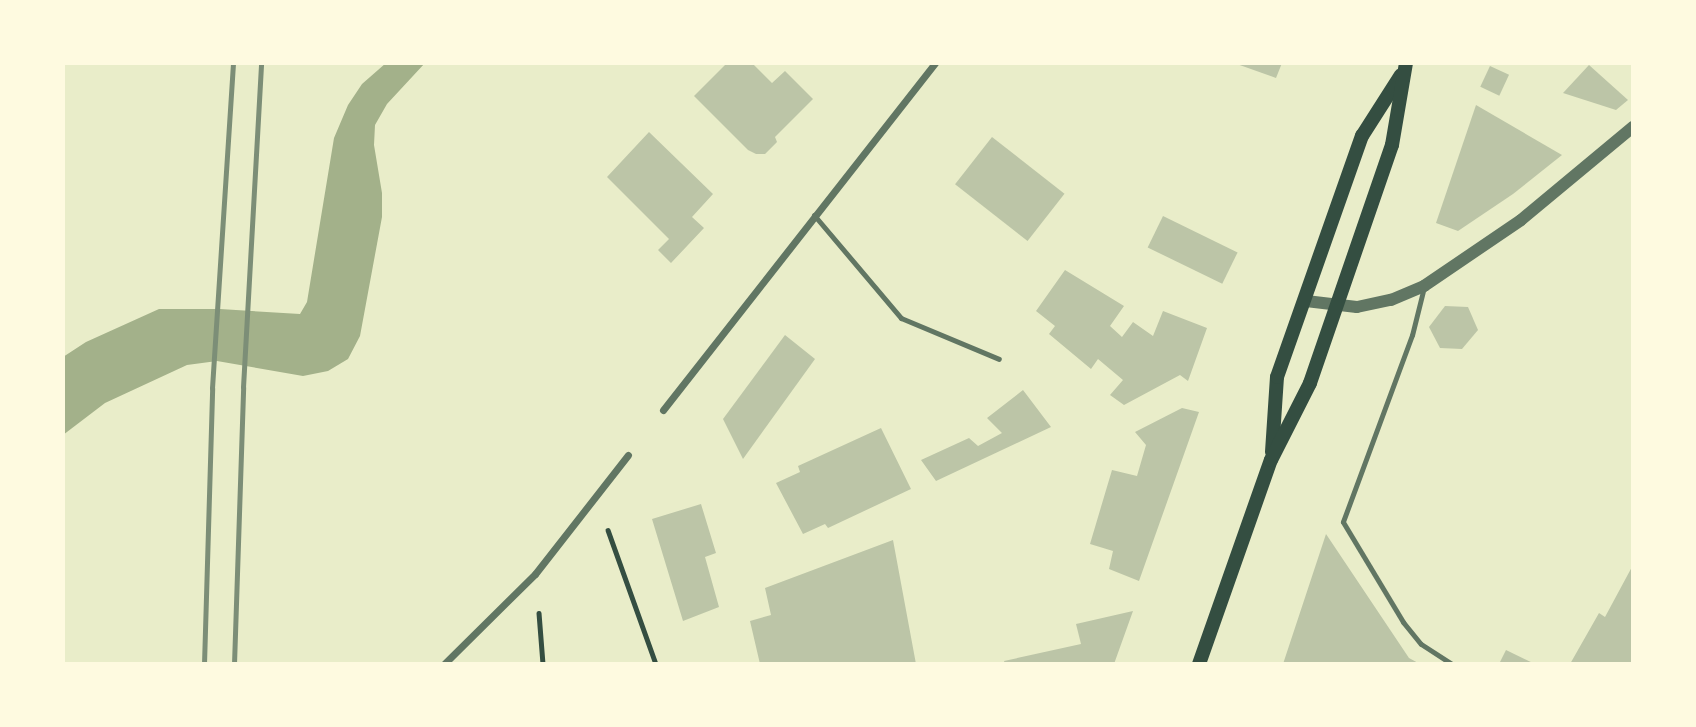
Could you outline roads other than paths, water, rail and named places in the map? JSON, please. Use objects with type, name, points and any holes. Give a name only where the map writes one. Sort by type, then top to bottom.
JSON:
[{"type":"main road","points":[[1271,460],[1277,377],[1362,136],[1405,66]]},
{"type":"main road","points":[[1199,664],[1271,460],[1310,383],[1392,145],[1405,66]]},
{"type":"street","points":[[663,410],[935,63]]},
{"type":"street","points":[[1306,301],[1336,306],[1375,305],[1424,286],[1521,220],[1633,127]]},
{"type":"street","points":[[444,664],[535,574],[628,454]]},
{"type":"lane","points":[[814,215],[901,318],[999,359]]},
{"type":"lane","points":[[1424,286],[1412,335],[1343,522],[1403,622],[1421,644],[1452,664]]},
{"type":"railway","points":[[204,664],[212,388],[233,63]]},
{"type":"railway","points":[[234,664],[243,387],[261,63]]}]
